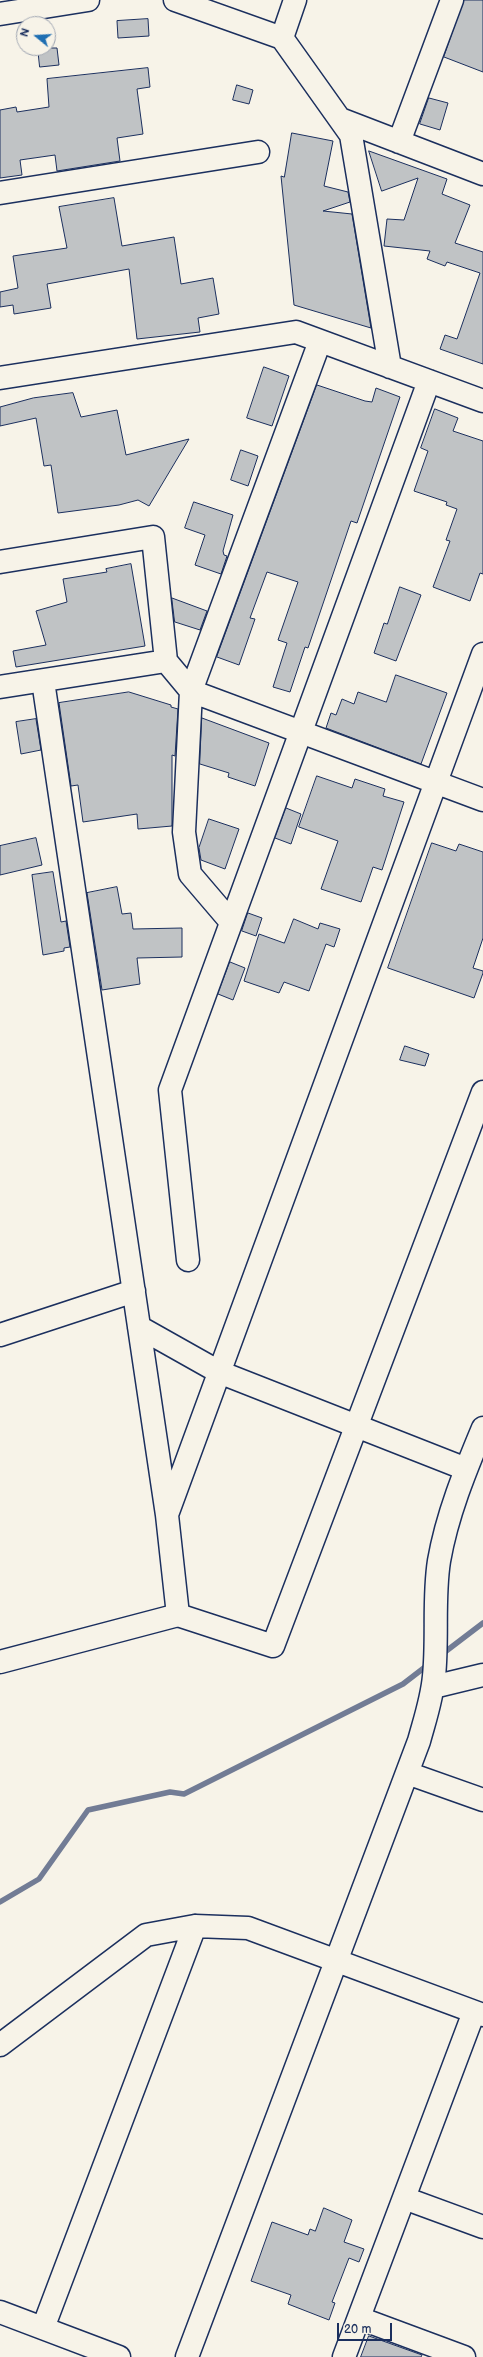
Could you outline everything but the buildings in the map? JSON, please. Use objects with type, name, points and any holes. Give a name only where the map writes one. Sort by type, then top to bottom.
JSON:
[{"type":"street","points":[[0,14],[88,0]]},
{"type":"street","points":[[175,0],[282,38],[351,136],[390,366]]},
{"type":"street","points":[[282,38],[295,0]]},
{"type":"street","points":[[399,142],[452,0]]},
{"type":"street","points":[[340,119],[483,174]]},
{"type":"street","points":[[0,193],[258,152]]},
{"type":"street","points":[[0,378],[296,332],[483,401]]},
{"type":"street","points":[[231,922],[190,874],[184,832],[191,691],[320,341]]},
{"type":"street","points":[[188,1260],[170,1090],[429,381]]},
{"type":"street","points":[[0,562],[154,537],[166,661],[191,691],[483,800]]},
{"type":"street","points":[[167,1514],[483,654]]},
{"type":"street","points":[[0,688],[166,661]]},
{"type":"street","points":[[43,681],[167,1514],[178,1615]]},
{"type":"street","points":[[0,1662],[178,1615],[273,1646],[483,1092]]},
{"type":"street","points":[[0,1335],[134,1291]]},
{"type":"street","points":[[139,1327],[219,1372],[466,1469]]},
{"type":"street","points":[[187,2357],[429,1708],[433,1681],[435,1614],[439,1561],[447,1523],[466,1469],[483,1428]]},
{"type":"street","points":[[433,1681],[483,1675]]},
{"type":"street","points":[[406,1773],[483,1800]]},
{"type":"street","points":[[43,2328],[195,1926]]},
{"type":"street","points":[[0,2045],[146,1935],[195,1926],[248,1928],[479,2013],[404,2198],[344,2357]]},
{"type":"street","points":[[404,2198],[483,2227]]},
{"type":"street","points":[[0,2312],[120,2357]]},
{"type":"street","points":[[359,2318],[464,2357]]},
{"type":"waterway","points":[[441,1655],[483,1623]]},
{"type":"waterway","points":[[0,1902],[39,1879],[88,1810],[170,1792],[184,1794],[403,1684],[429,1664]]}]
